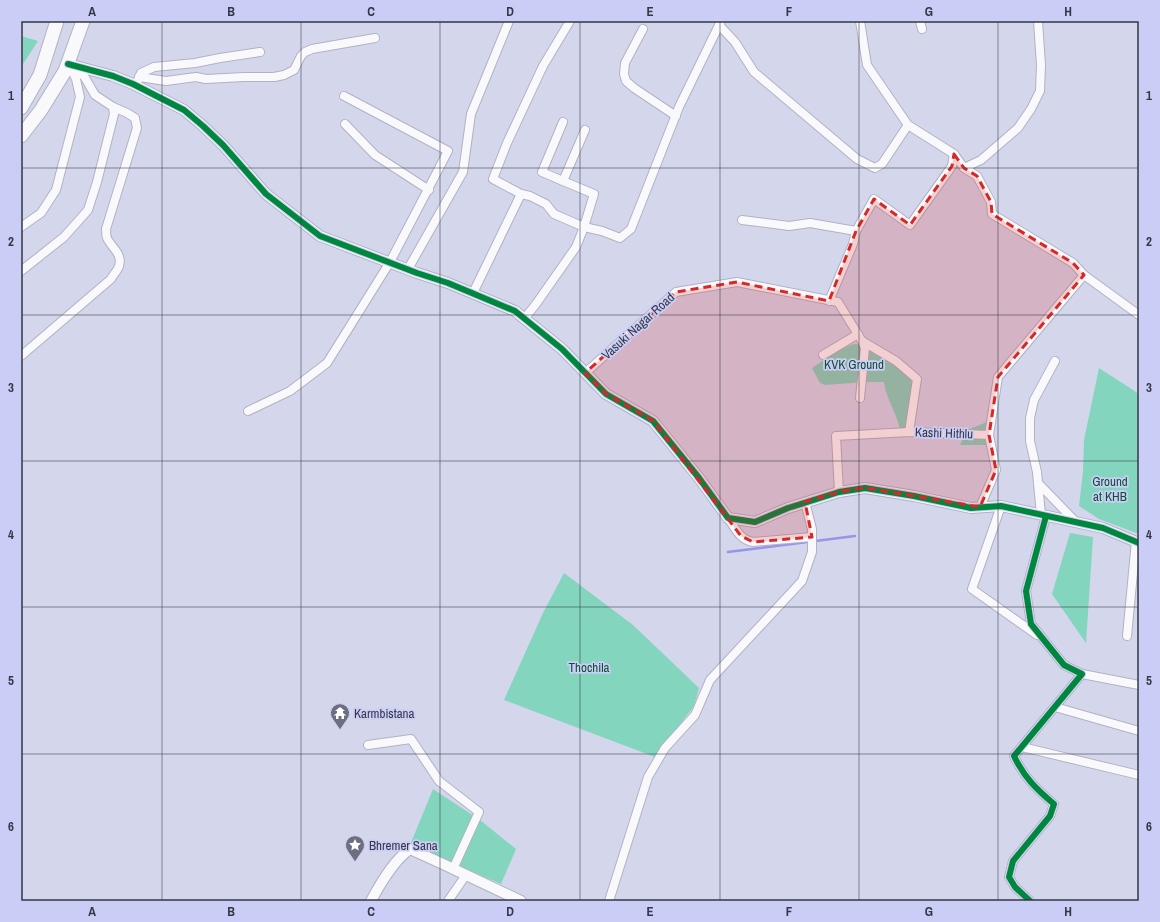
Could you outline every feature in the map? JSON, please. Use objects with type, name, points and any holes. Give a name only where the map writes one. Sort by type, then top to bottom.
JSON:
[{"type":"highway","points":[[21,108],[40,75],[57,21]]},
{"type":"highway","points":[[21,136],[41,110],[65,71],[83,21]]},
{"type":"street","points":[[408,269],[463,172],[471,114],[509,21]]},
{"type":"street","points":[[570,21],[543,66],[507,143],[493,179],[521,194],[530,196],[546,204],[554,214],[584,227],[602,231],[620,238],[631,230],[676,116],[720,23],[735,42],[754,72],[857,159],[875,168],[882,164],[908,125]]},
{"type":"street","points":[[860,21],[867,65],[908,125],[954,154],[964,168],[977,176],[991,202],[992,214],[1073,263],[1084,275],[1139,315]]},
{"type":"street","points":[[964,168],[981,160],[1018,128],[1040,92],[1041,65],[1038,21]]},
{"type":"street","points":[[643,29],[625,63],[624,74],[626,81],[676,116]]},
{"type":"street","points":[[68,64],[136,81],[196,77],[274,77],[284,75],[294,70],[300,56],[305,52],[318,47],[375,38]]},
{"type":"street","points":[[136,81],[141,73],[154,68],[196,63],[260,52]]},
{"type":"street","points":[[21,356],[111,279],[120,265],[120,258],[106,236],[106,229],[137,128],[135,118],[113,107],[93,92],[84,76],[68,64]]},
{"type":"street","points":[[21,227],[41,214],[56,190],[80,97],[75,74],[68,64]]},
{"type":"street","points":[[136,81],[184,110],[222,145],[266,194],[320,236],[448,283],[515,311],[562,349],[606,394],[653,421],[699,478],[741,536],[748,541],[753,542],[812,538]]},
{"type":"street","points":[[80,97],[93,92]]},
{"type":"street","points":[[248,410],[290,392],[327,363],[390,262],[429,190],[448,151],[344,96]]},
{"type":"street","points":[[21,271],[64,237],[88,210],[97,182],[114,114],[113,107]]},
{"type":"street","points":[[524,319],[576,248],[594,194],[542,172],[563,122]]},
{"type":"street","points":[[345,124],[374,155],[429,190]]},
{"type":"street","points":[[563,181],[585,130]]},
{"type":"street","points":[[829,301],[853,244],[856,231],[874,199],[910,225],[952,166],[954,154]]},
{"type":"street","points":[[473,293],[521,194]]},
{"type":"street","points":[[742,220],[789,226],[810,223],[856,231]]},
{"type":"street","name":"Kashi Hithlu","points":[[839,492],[836,436],[909,432],[988,435],[998,377],[1084,275]]},
{"type":"street","name":"Vasuki Nagar Road","points":[[585,373],[676,292],[737,282],[838,302],[860,338],[896,361],[917,379],[909,432]]},
{"type":"street","points":[[823,355],[860,338],[865,348],[860,398]]},
{"type":"street","points":[[1055,361],[1034,400],[1030,418],[1030,441],[1044,515],[1026,591],[1031,624],[1064,665],[1082,674],[1139,685]]},
{"type":"street","points":[[980,508],[996,470],[988,435]]},
{"type":"street","points":[[1038,483],[1076,522]]},
{"type":"street","points":[[728,518],[755,522],[806,502],[839,492],[865,488],[914,496],[971,508],[1001,506],[1104,528],[1137,542],[1136,572],[1128,636]]},
{"type":"street","points":[[609,901],[648,777],[665,748],[695,715],[710,680],[802,581],[812,552],[812,529],[806,502]]},
{"type":"street","points":[[1001,506],[972,589],[1047,643]]},
{"type":"street","points":[[1030,901],[1015,887],[1009,877],[1014,861],[1050,816],[1054,804],[1039,792],[1022,772],[1014,756],[1082,674]]},
{"type":"street","points":[[1055,707],[1139,731]]},
{"type":"street","points":[[368,745],[411,739],[439,781],[479,812],[453,869]]},
{"type":"street","points":[[1022,747],[1139,775]]},
{"type":"street","points":[[371,901],[401,855],[410,849],[521,901]]},
{"type":"street","points":[[448,901],[466,875]]},
{"type":"highlighted area","points":[[954,154],[964,168],[977,176],[991,202],[992,214],[1073,263],[1084,275],[998,377],[989,435],[996,470],[980,507],[865,488],[839,492],[805,502],[812,537],[753,542],[741,536],[653,421],[606,394],[585,373],[676,292],[737,282],[829,301],[856,231],[874,199],[910,225],[952,166]]},
{"type":"green space","points":[[21,36],[38,41],[21,67]]},
{"type":"green space","name":"KVK Ground","points":[[854,344],[862,345],[912,377],[908,430],[900,430],[884,382],[825,385],[820,383],[812,368],[838,350]]},
{"type":"green space","name":"Ground at KHB","points":[[1099,368],[1139,394],[1139,534],[1099,519],[1079,506],[1083,471],[1084,440]]},
{"type":"green space","points":[[987,422],[986,445],[960,445],[967,430]]},
{"type":"green space","points":[[1070,533],[1093,537],[1086,643],[1052,594]]},
{"type":"green space","name":"Thochila","points":[[564,573],[633,625],[699,688],[694,706],[655,757],[504,700],[543,613]]},
{"type":"green space","points":[[433,789],[480,820],[516,849],[501,884],[410,845]]},
{"type":"waterway","points":[[728,552],[855,536]]},
{"type":"cycle path","points":[[68,64],[113,76],[133,84],[184,110],[223,145],[266,194],[320,236],[417,273],[448,283],[515,311],[562,349],[606,394],[653,421],[699,478],[728,518],[755,522],[788,508],[839,492],[865,488],[914,496],[971,508],[1001,506],[1103,528],[1139,543]]},
{"type":"cycle path","points":[[1030,901],[1015,887],[1009,877],[1013,861],[1050,816],[1054,804],[1031,782],[1014,756],[1082,674],[1064,665],[1031,624],[1026,591],[1046,516]]},
{"type":"place","name":"Karmbistana","points":[[340,730]]},
{"type":"place","name":"Bhremer Sana","points":[[355,862]]}]
